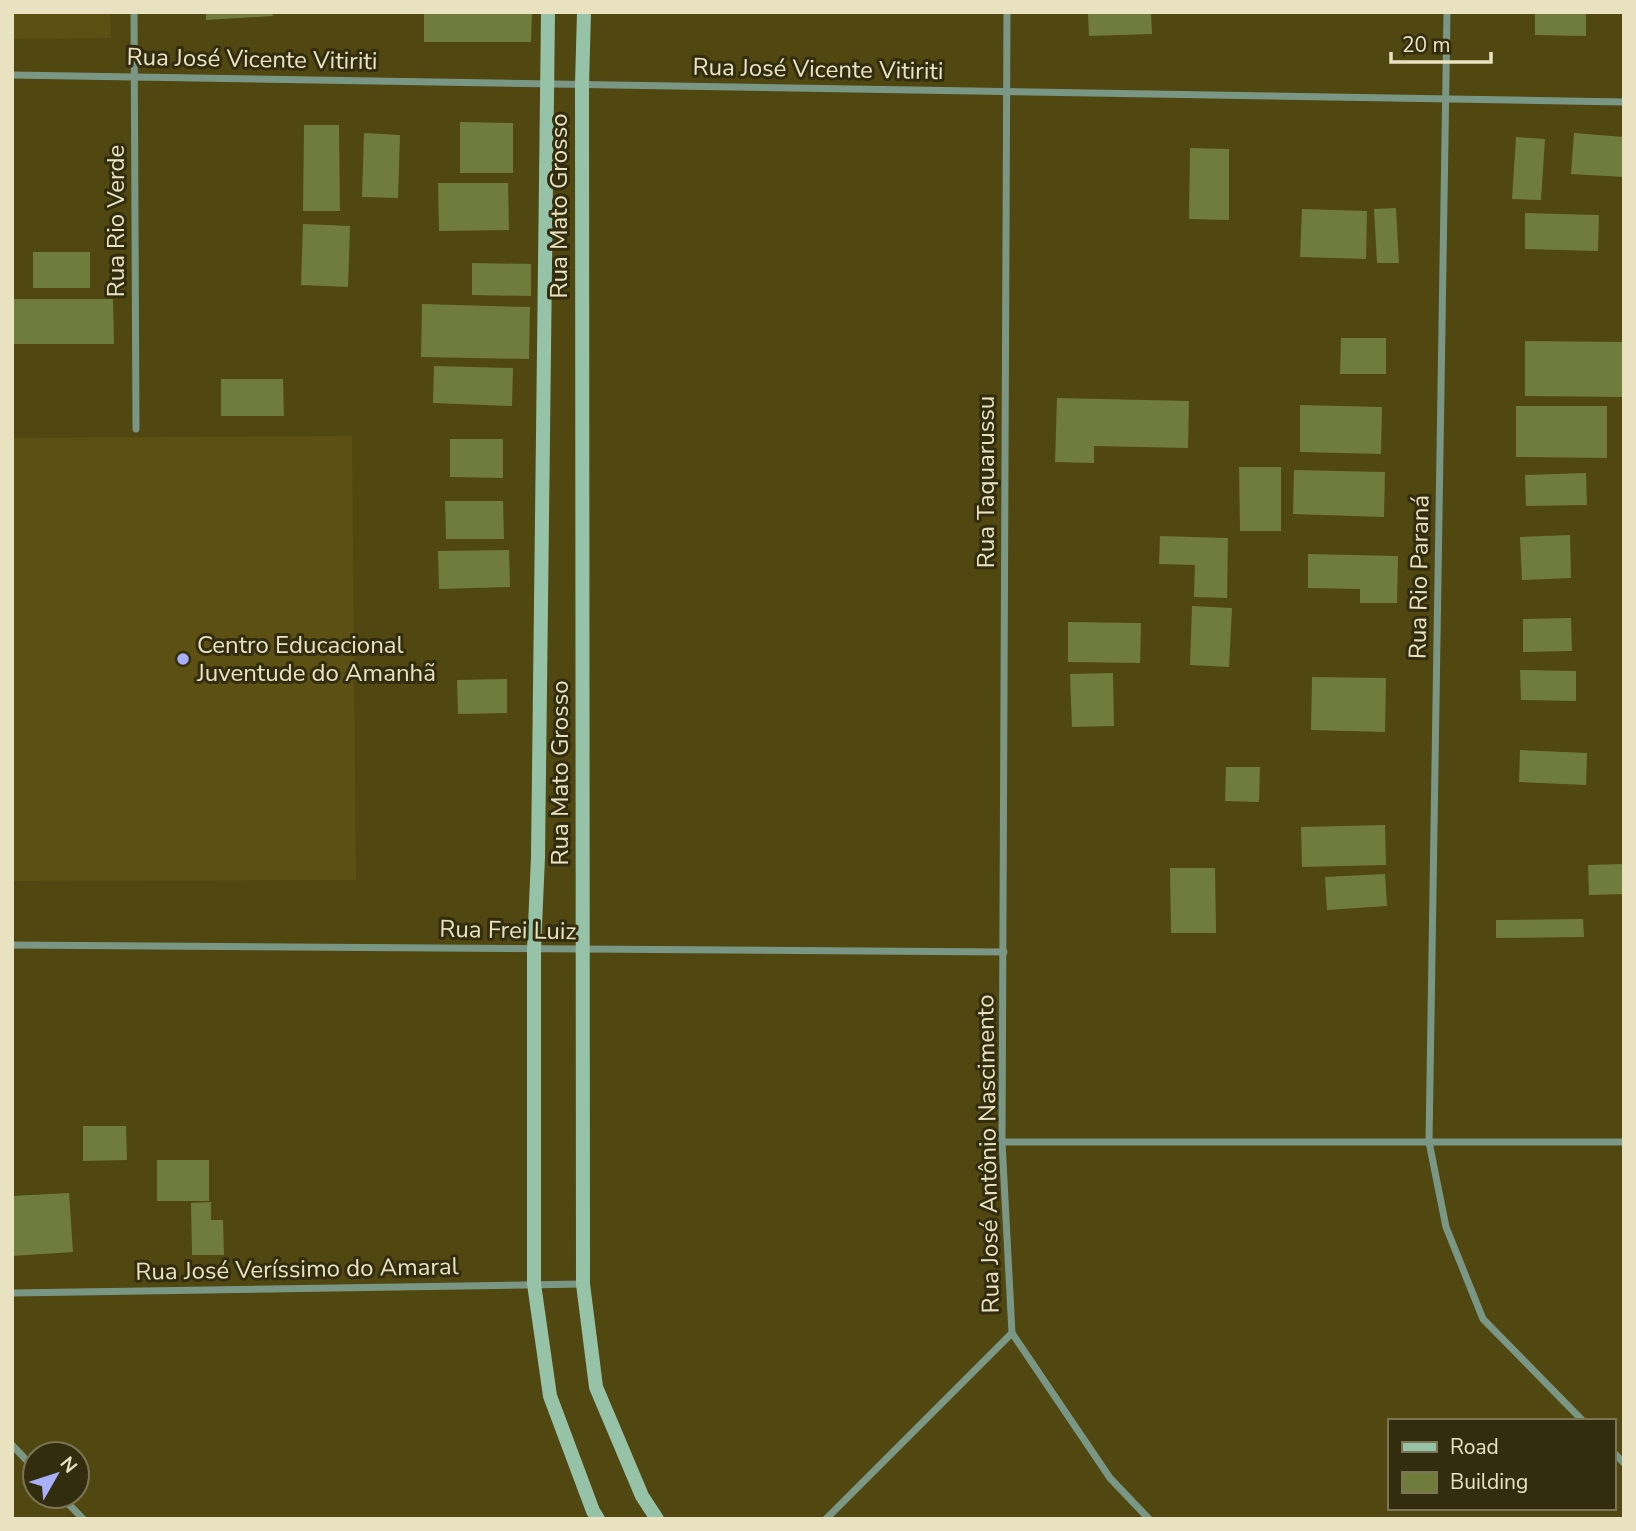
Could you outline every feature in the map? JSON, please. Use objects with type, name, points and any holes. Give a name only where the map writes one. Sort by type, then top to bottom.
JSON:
[{"type":"street","name":"Rua Rio Verde","points":[[134,12],[136,429]]},
{"type":"street","name":"Rua Mato Grosso","points":[[548,12],[538,857],[534,949],[534,1284],[550,1395],[598,1519]]},
{"type":"street","name":"Rua Mato Grosso","points":[[584,12],[583,1284],[596,1387],[642,1496],[657,1519]]},
{"type":"street","name":"Rua Taquarussu","points":[[1003,952],[1007,12]]},
{"type":"street","name":"Rua Rio Paraná","points":[[1447,12],[1429,1142],[1446,1227],[1483,1319],[1581,1419]]},
{"type":"street","name":"Rua José Vicente Vitiriti","points":[[12,75],[1624,102]]},
{"type":"street","name":"Rua Frei Luiz","points":[[12,945],[1003,952]]},
{"type":"street","name":"Rua José Antônio Nascimento","points":[[1003,952],[1002,1142],[1012,1333],[1110,1478],[1149,1519]]},
{"type":"street","points":[[1002,1142],[1624,1142]]},
{"type":"street","name":"Rua José Veríssimo do Amaral","points":[[12,1293],[583,1284]]},
{"type":"street","points":[[826,1519],[1012,1333]]},
{"type":"shaded area","points":[[12,12],[110,12],[111,38],[12,39]]},
{"type":"shaded area","name":"Centro Educacional Juventude do Amanhã","points":[[352,436],[356,880],[12,881],[12,438]]},
{"type":"building","points":[[206,12],[272,12],[273,16],[206,20]]},
{"type":"building","points":[[424,12],[532,12],[531,42],[424,42]]},
{"type":"building","points":[[1088,12],[1151,12],[1152,34],[1089,36]]},
{"type":"building","points":[[1535,12],[1586,12],[1586,36],[1535,35]]},
{"type":"building","points":[[460,122],[513,123],[513,173],[460,173]]},
{"type":"building","points":[[304,125],[339,125],[340,211],[303,211]]},
{"type":"building","points":[[364,133],[400,135],[398,198],[362,197]]},
{"type":"building","points":[[1574,133],[1624,137],[1624,177],[1571,174]]},
{"type":"building","points":[[1516,137],[1545,139],[1541,200],[1512,199]]},
{"type":"building","points":[[1190,148],[1229,149],[1229,220],[1189,219]]},
{"type":"building","points":[[438,183],[508,183],[509,230],[439,231]]},
{"type":"building","points":[[1396,208],[1399,263],[1377,263],[1374,209]]},
{"type":"building","points":[[1302,209],[1367,211],[1366,259],[1300,257]]},
{"type":"building","points":[[1525,213],[1599,215],[1598,251],[1525,249]]},
{"type":"building","points":[[303,224],[350,226],[348,287],[301,285]]},
{"type":"building","points":[[33,252],[90,252],[90,288],[33,288]]},
{"type":"building","points":[[472,263],[531,264],[531,296],[472,295]]},
{"type":"building","points":[[12,299],[113,299],[114,344],[12,344]]},
{"type":"building","points":[[422,304],[530,307],[529,359],[421,357]]},
{"type":"building","points":[[1341,338],[1386,338],[1386,374],[1340,374]]},
{"type":"building","points":[[1525,341],[1624,342],[1624,397],[1525,396]]},
{"type":"building","points":[[434,366],[513,368],[512,406],[433,403]]},
{"type":"building","points":[[221,379],[283,379],[284,416],[221,416]]},
{"type":"building","points":[[1057,398],[1189,401],[1188,448],[1094,446],[1094,463],[1055,462]]},
{"type":"building","points":[[1300,405],[1382,407],[1381,454],[1300,452]]},
{"type":"building","points":[[1516,406],[1607,406],[1607,458],[1516,457]]},
{"type":"building","points":[[450,439],[503,439],[503,478],[450,477]]},
{"type":"building","points":[[1239,467],[1281,467],[1281,531],[1240,531]]},
{"type":"building","points":[[1294,470],[1385,472],[1384,517],[1293,514]]},
{"type":"building","points":[[1586,473],[1587,505],[1526,506],[1525,475]]},
{"type":"building","points":[[445,501],[503,501],[504,539],[446,539]]},
{"type":"building","points":[[1570,535],[1571,578],[1522,580],[1520,537]]},
{"type":"building","points":[[1160,536],[1228,538],[1227,598],[1194,597],[1195,565],[1159,564]]},
{"type":"building","points":[[509,550],[510,587],[439,589],[438,551]]},
{"type":"building","points":[[1308,554],[1398,556],[1397,603],[1360,603],[1360,589],[1308,588]]},
{"type":"building","points":[[1192,606],[1232,608],[1229,667],[1190,665]]},
{"type":"building","points":[[1571,618],[1572,651],[1523,652],[1523,619]]},
{"type":"building","points":[[1068,622],[1141,623],[1140,663],[1068,662]]},
{"type":"building","points":[[1520,670],[1576,671],[1576,701],[1521,700]]},
{"type":"building","points":[[1113,673],[1114,726],[1072,727],[1070,674]]},
{"type":"building","points":[[1312,677],[1386,678],[1385,732],[1311,730]]},
{"type":"building","points":[[507,679],[507,713],[458,714],[457,680]]},
{"type":"building","points":[[1520,750],[1587,753],[1586,785],[1519,782]]},
{"type":"building","points":[[1226,767],[1260,767],[1259,802],[1225,801]]},
{"type":"building","points":[[1385,825],[1386,865],[1302,867],[1301,827]]},
{"type":"building","points":[[1624,864],[1624,894],[1589,895],[1588,865]]},
{"type":"building","points":[[1170,868],[1215,868],[1216,933],[1171,933]]},
{"type":"building","points":[[1385,874],[1387,906],[1327,910],[1325,877]]},
{"type":"building","points":[[1583,919],[1584,937],[1496,938],[1496,920]]},
{"type":"building","points":[[83,1126],[126,1126],[127,1160],[83,1161]]},
{"type":"building","points":[[157,1160],[209,1160],[209,1201],[157,1201]]},
{"type":"building","points":[[69,1193],[73,1252],[12,1256],[12,1196]]},
{"type":"building","points":[[211,1202],[211,1220],[223,1220],[224,1255],[192,1255],[191,1203]]},
{"type":"place","name":"Centro Educacional Juventude do Amanhã","points":[[183,659]]}]
